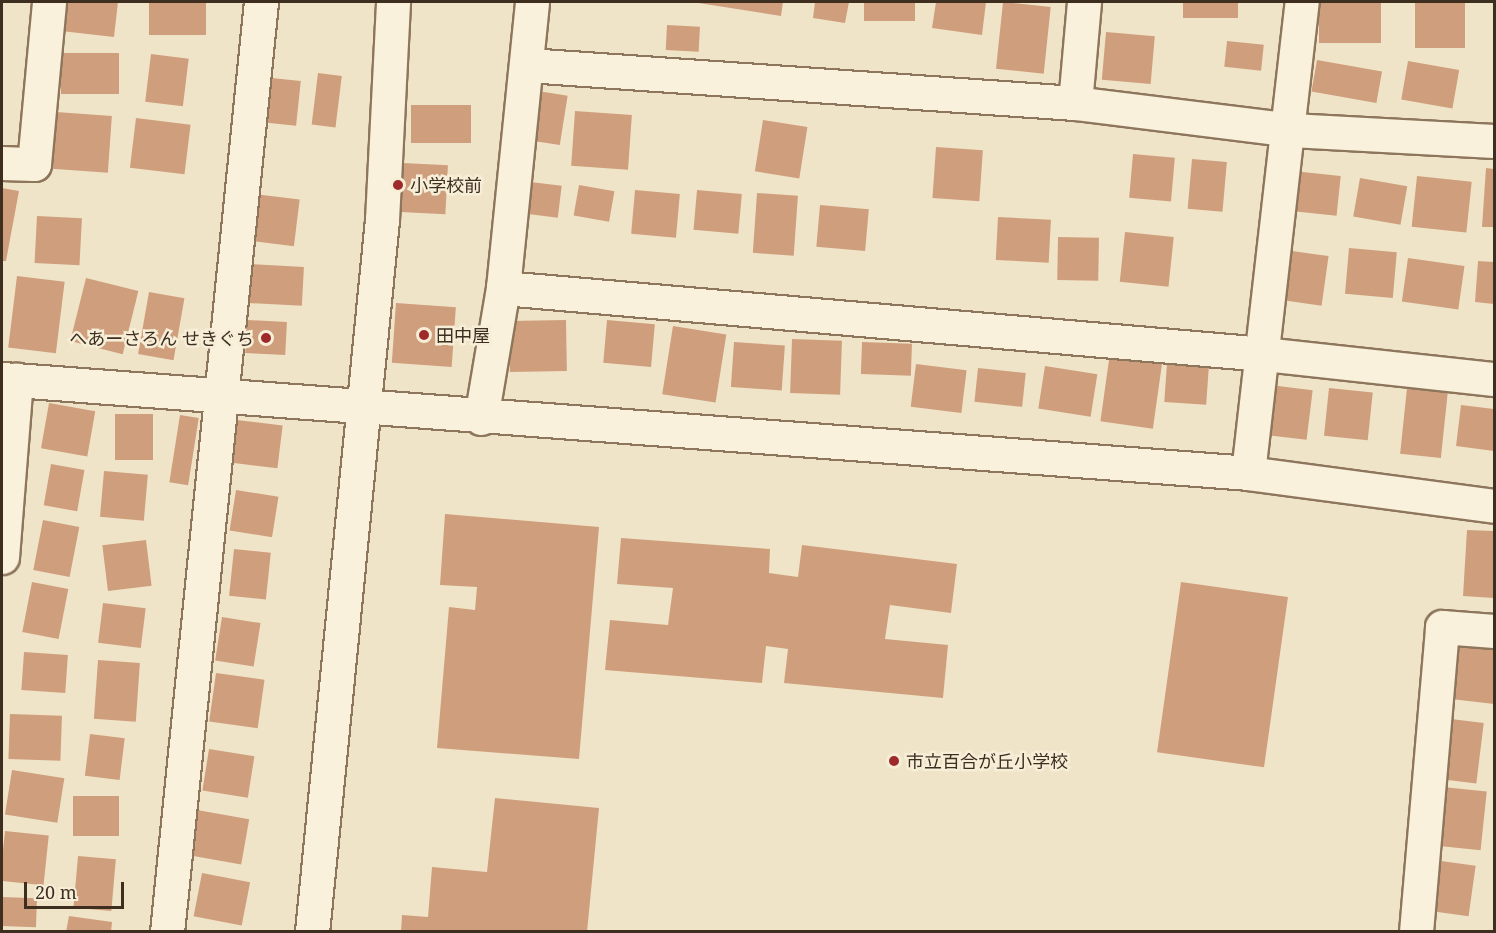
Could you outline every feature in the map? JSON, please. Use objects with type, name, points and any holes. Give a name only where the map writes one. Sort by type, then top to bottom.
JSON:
[{"type":"street","points":[[2,162],[34,164],[49,2]]},
{"type":"street","points":[[167,932],[217,398],[261,2]]},
{"type":"street","points":[[312,932],[361,410],[382,220],[393,2]]},
{"type":"street","points":[[481,418],[503,288],[532,2]]},
{"type":"street","points":[[1075,103],[1084,2]]},
{"type":"street","points":[[1248,473],[1291,129],[1302,2]]},
{"type":"street","points":[[527,65],[1075,103],[1291,129],[1494,141]]},
{"type":"street","points":[[503,288],[1263,354],[1494,379]]},
{"type":"street","points":[[2,557],[9,379],[361,410],[1248,473],[1494,506]]},
{"type":"street","points":[[1416,932],[1442,627],[1494,631]]},
{"type":"building","points":[[65,2],[118,2],[114,37],[61,31]]},
{"type":"building","points":[[149,2],[206,2],[206,35],[149,35]]},
{"type":"building","points":[[692,2],[783,2],[781,16]]},
{"type":"building","points":[[815,2],[849,2],[845,23],[813,18]]},
{"type":"building","points":[[864,2],[915,2],[915,21],[864,21]]},
{"type":"building","points":[[936,2],[986,2],[982,35],[932,28]]},
{"type":"building","points":[[1003,2],[1051,7],[1044,74],[996,69]]},
{"type":"building","points":[[1183,2],[1238,2],[1238,18],[1183,18]]},
{"type":"building","points":[[1319,2],[1381,2],[1381,43],[1319,43]]},
{"type":"building","points":[[1415,2],[1465,2],[1465,48],[1415,48]]},
{"type":"building","points":[[667,25],[700,27],[699,52],[666,50]]},
{"type":"building","points":[[1106,32],[1155,36],[1151,84],[1102,80]]},
{"type":"building","points":[[1227,41],[1264,45],[1261,71],[1224,67]]},
{"type":"building","points":[[61,53],[119,53],[119,94],[61,94]]},
{"type":"building","points":[[151,54],[189,59],[183,106],[145,102]]},
{"type":"building","points":[[1317,60],[1382,71],[1376,103],[1311,92]]},
{"type":"building","points":[[1408,61],[1459,70],[1452,108],[1401,99]]},
{"type":"building","points":[[318,73],[342,76],[335,128],[312,125]]},
{"type":"building","points":[[262,77],[301,81],[296,126],[257,122]]},
{"type":"building","points":[[538,91],[568,96],[560,145],[530,140]]},
{"type":"building","points":[[411,105],[471,105],[471,143],[411,143]]},
{"type":"building","points":[[575,111],[632,115],[628,170],[571,166]]},
{"type":"building","points":[[56,112],[112,116],[108,173],[52,169]]},
{"type":"building","points":[[136,118],[191,125],[184,174],[130,168]]},
{"type":"building","points":[[763,120],[807,127],[799,178],[755,171]]},
{"type":"building","points":[[936,147],[983,150],[979,201],[932,198]]},
{"type":"building","points":[[1133,154],[1175,158],[1171,201],[1129,198]]},
{"type":"building","points":[[1192,159],[1227,162],[1223,212],[1188,209]]},
{"type":"building","points":[[403,163],[448,165],[445,214],[400,212]]},
{"type":"building","points":[[1486,168],[1494,169],[1494,227],[1482,227]]},
{"type":"building","points":[[1293,171],[1341,176],[1337,216],[1289,211]]},
{"type":"building","points":[[1417,176],[1472,182],[1466,232],[1412,227]]},
{"type":"building","points":[[1360,178],[1407,186],[1400,225],[1353,216]]},
{"type":"building","points":[[522,181],[562,186],[558,218],[518,213]]},
{"type":"building","points":[[579,185],[614,191],[609,222],[574,216]]},
{"type":"building","points":[[2,188],[19,191],[6,261],[2,261]]},
{"type":"building","points":[[635,190],[680,194],[676,238],[631,234]]},
{"type":"building","points":[[697,190],[742,194],[738,234],[694,230]]},
{"type":"building","points":[[757,193],[798,196],[794,256],[753,253]]},
{"type":"building","points":[[254,194],[300,200],[294,246],[248,241]]},
{"type":"building","points":[[820,205],[869,209],[865,251],[816,247]]},
{"type":"building","points":[[37,216],[82,218],[79,265],[35,263]]},
{"type":"building","points":[[998,217],[1051,220],[1049,263],[996,260]]},
{"type":"building","points":[[1125,232],[1174,237],[1169,287],[1120,282]]},
{"type":"building","points":[[1058,237],[1099,238],[1098,281],[1057,280]]},
{"type":"building","points":[[1349,248],[1397,252],[1393,298],[1345,294]]},
{"type":"building","points":[[1285,250],[1329,256],[1322,306],[1278,300]]},
{"type":"building","points":[[1408,258],[1464,266],[1458,310],[1402,302]]},
{"type":"building","points":[[1478,261],[1494,262],[1494,304],[1475,302]]},
{"type":"building","points":[[249,264],[304,267],[302,306],[247,303]]},
{"type":"building","points":[[17,276],[65,282],[56,353],[8,347]]},
{"type":"building","points":[[86,278],[138,291],[123,354],[70,341]]},
{"type":"building","points":[[149,292],[184,298],[174,360],[138,354]]},
{"type":"building","name":"田中屋","points":[[396,303],[456,307],[452,367],[392,363]]},
{"type":"building","name":"へあーさろん せきぐち","points":[[247,320],[287,322],[285,355],[245,353]]},
{"type":"building","points":[[566,320],[567,371],[510,372],[509,321]]},
{"type":"building","points":[[607,320],[655,324],[651,367],[603,363]]},
{"type":"building","points":[[673,326],[726,334],[716,403],[662,394]]},
{"type":"building","points":[[792,339],[842,341],[840,395],[790,393]]},
{"type":"building","points":[[734,342],[785,346],[782,390],[731,387]]},
{"type":"building","points":[[862,342],[912,344],[911,376],[861,374]]},
{"type":"building","points":[[1110,353],[1162,360],[1153,429],[1100,421]]},
{"type":"building","points":[[1167,363],[1209,366],[1206,405],[1164,402]]},
{"type":"building","points":[[916,364],[967,370],[961,413],[911,407]]},
{"type":"building","points":[[1045,366],[1097,374],[1091,417],[1038,408]]},
{"type":"building","points":[[978,368],[1026,373],[1022,407],[974,402]]},
{"type":"building","points":[[1270,385],[1313,390],[1307,440],[1264,435]]},
{"type":"building","points":[[1329,388],[1373,393],[1368,440],[1324,436]]},
{"type":"building","points":[[1407,388],[1448,392],[1441,458],[1400,454]]},
{"type":"building","points":[[49,403],[95,411],[87,456],[41,448]]},
{"type":"building","points":[[1461,405],[1494,409],[1494,451],[1456,446]]},
{"type":"building","points":[[115,414],[153,414],[153,460],[115,460]]},
{"type":"building","points":[[180,415],[199,418],[188,485],[169,482]]},
{"type":"building","points":[[237,420],[283,426],[277,468],[232,463]]},
{"type":"building","points":[[51,464],[84,470],[77,511],[44,505]]},
{"type":"building","points":[[104,471],[148,475],[144,521],[100,517]]},
{"type":"building","points":[[236,490],[278,497],[272,537],[230,530]]},
{"type":"building","points":[[445,514],[599,527],[579,759],[437,748],[449,607],[475,610],[477,587],[440,585]]},
{"type":"building","points":[[43,520],[79,527],[70,577],[33,570]]},
{"type":"building","points":[[1467,530],[1494,531],[1494,598],[1463,596]]},
{"type":"building","points":[[621,538],[770,549],[769,573],[798,577],[802,545],[957,564],[951,613],[890,605],[885,639],[948,645],[943,698],[784,683],[788,649],[766,646],[762,683],[605,670],[610,620],[668,625],[673,588],[617,584]]},
{"type":"building","points":[[146,540],[152,586],[108,591],[102,545]]},
{"type":"building","points":[[234,549],[271,553],[266,600],[229,596]]},
{"type":"building","points":[[32,582],[68,589],[59,639],[22,632]]},
{"type":"building","points":[[1181,582],[1288,597],[1264,767],[1157,752]]},
{"type":"building","points":[[103,603],[146,608],[141,648],[98,643]]},
{"type":"building","points":[[222,617],[261,623],[254,667],[215,660]]},
{"type":"building","points":[[1456,645],[1494,649],[1494,704],[1451,699]]},
{"type":"building","points":[[24,652],[68,655],[65,693],[21,690]]},
{"type":"building","points":[[98,660],[140,663],[136,722],[94,719]]},
{"type":"building","points":[[216,673],[265,680],[258,728],[209,722]]},
{"type":"building","points":[[10,714],[62,716],[60,761],[8,759]]},
{"type":"building","points":[[1451,719],[1484,723],[1476,784],[1444,780]]},
{"type":"building","points":[[90,734],[125,738],[120,780],[85,776]]},
{"type":"building","points":[[209,749],[254,756],[248,798],[202,790]]},
{"type":"building","points":[[12,770],[64,778],[57,823],[5,814]]},
{"type":"building","points":[[1443,787],[1487,792],[1481,850],[1437,846]]},
{"type":"building","points":[[73,796],[119,796],[119,836],[73,836]]},
{"type":"building","points":[[495,798],[599,808],[587,932],[401,932],[402,915],[428,917],[432,867],[487,872]]},
{"type":"building","points":[[197,810],[249,819],[241,865],[189,855]]},
{"type":"building","points":[[5,831],[49,836],[44,885],[2,881]]},
{"type":"building","points":[[78,856],[116,859],[111,911],[73,908]]},
{"type":"building","points":[[1441,861],[1476,866],[1469,916],[1434,912]]},
{"type":"building","points":[[202,873],[250,882],[242,926],[194,916]]},
{"type":"building","points":[[2,897],[37,898],[36,927],[2,926]]},
{"type":"building","points":[[69,916],[112,922],[111,932],[66,932]]},
{"type":"place","name":"小学校前","points":[[398,185]]},
{"type":"place","name":"田中屋","points":[[424,335]]},
{"type":"place","name":"へあーさろん せきぐち","points":[[266,338]]},
{"type":"place","name":"市立百合が丘小学校","points":[[894,761]]}]
